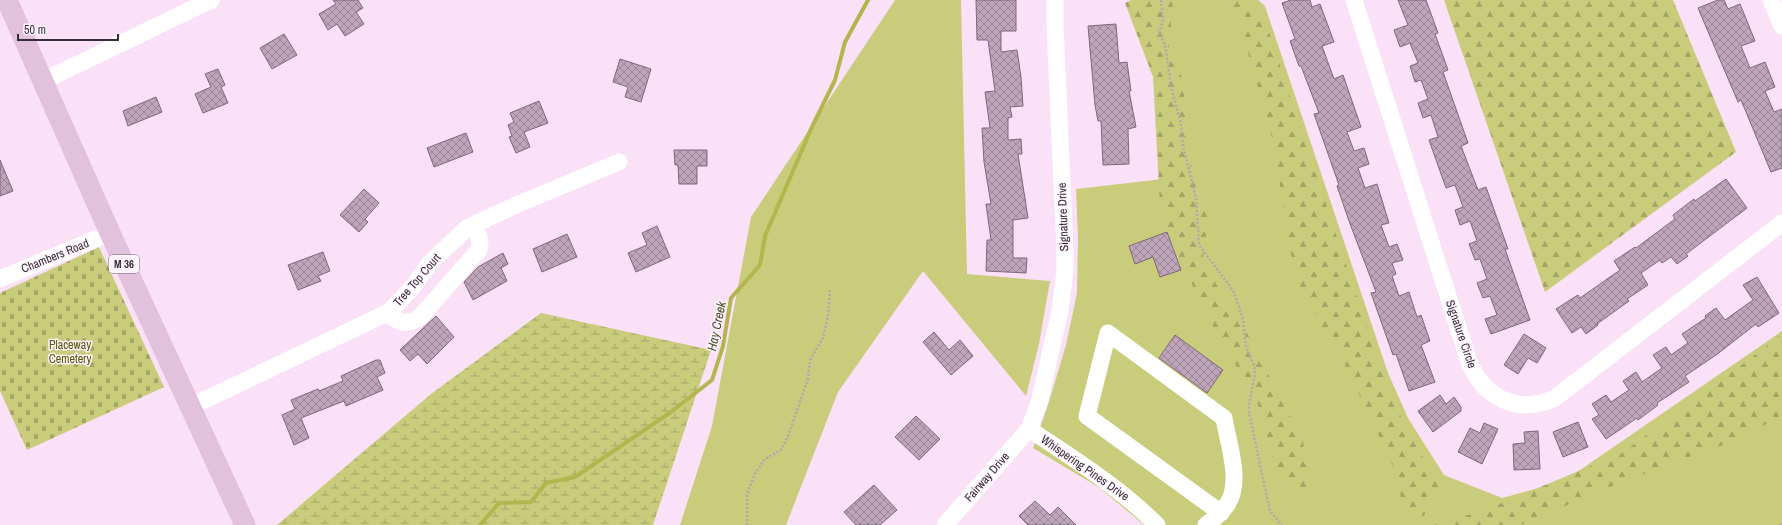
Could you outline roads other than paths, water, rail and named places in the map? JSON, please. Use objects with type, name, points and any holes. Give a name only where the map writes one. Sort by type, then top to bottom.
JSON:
[{"type":"main road","name":"M 36","points":[[7,0],[110,233],[245,525]]},
{"type":"street","points":[[43,80],[211,0]]},
{"type":"street","name":"Signature Drive","points":[[1029,429],[1039,402],[1060,311],[1065,271],[1055,0]]},
{"type":"street","name":"Signature Circle","points":[[1354,0],[1469,362],[1478,380],[1493,394],[1501,399],[1527,405],[1537,404],[1555,398],[1782,223]]},
{"type":"street","points":[[1771,0],[1782,26]]},
{"type":"street","name":"Tree Top Court","points":[[190,407],[387,313],[400,302],[430,263],[455,239],[474,224],[619,162]]},
{"type":"street","points":[[387,313],[396,320],[405,323],[413,321],[421,316],[479,250],[480,241],[474,224]]},
{"type":"street","name":"Chambers Road","points":[[0,279],[110,233]]},
{"type":"street","points":[[1206,525],[1221,513],[1232,497],[1234,472],[1224,418],[1108,333],[1087,416],[1221,513]]},
{"type":"street","name":"Fairway Drive","points":[[945,525],[1029,429]]},
{"type":"street","name":"Whispering Pines Drive","points":[[1029,429],[1104,479],[1141,509],[1157,525]]},
{"type":"waterway","name":"Hay Creek","points":[[480,525],[499,503],[531,502],[546,483],[575,477],[671,412],[712,380],[723,346],[731,298],[760,265],[765,236],[811,129],[835,80],[845,42],[868,0]]},
{"type":"park label","name":"Placeway Cemetery","points":[[70,352]]}]
